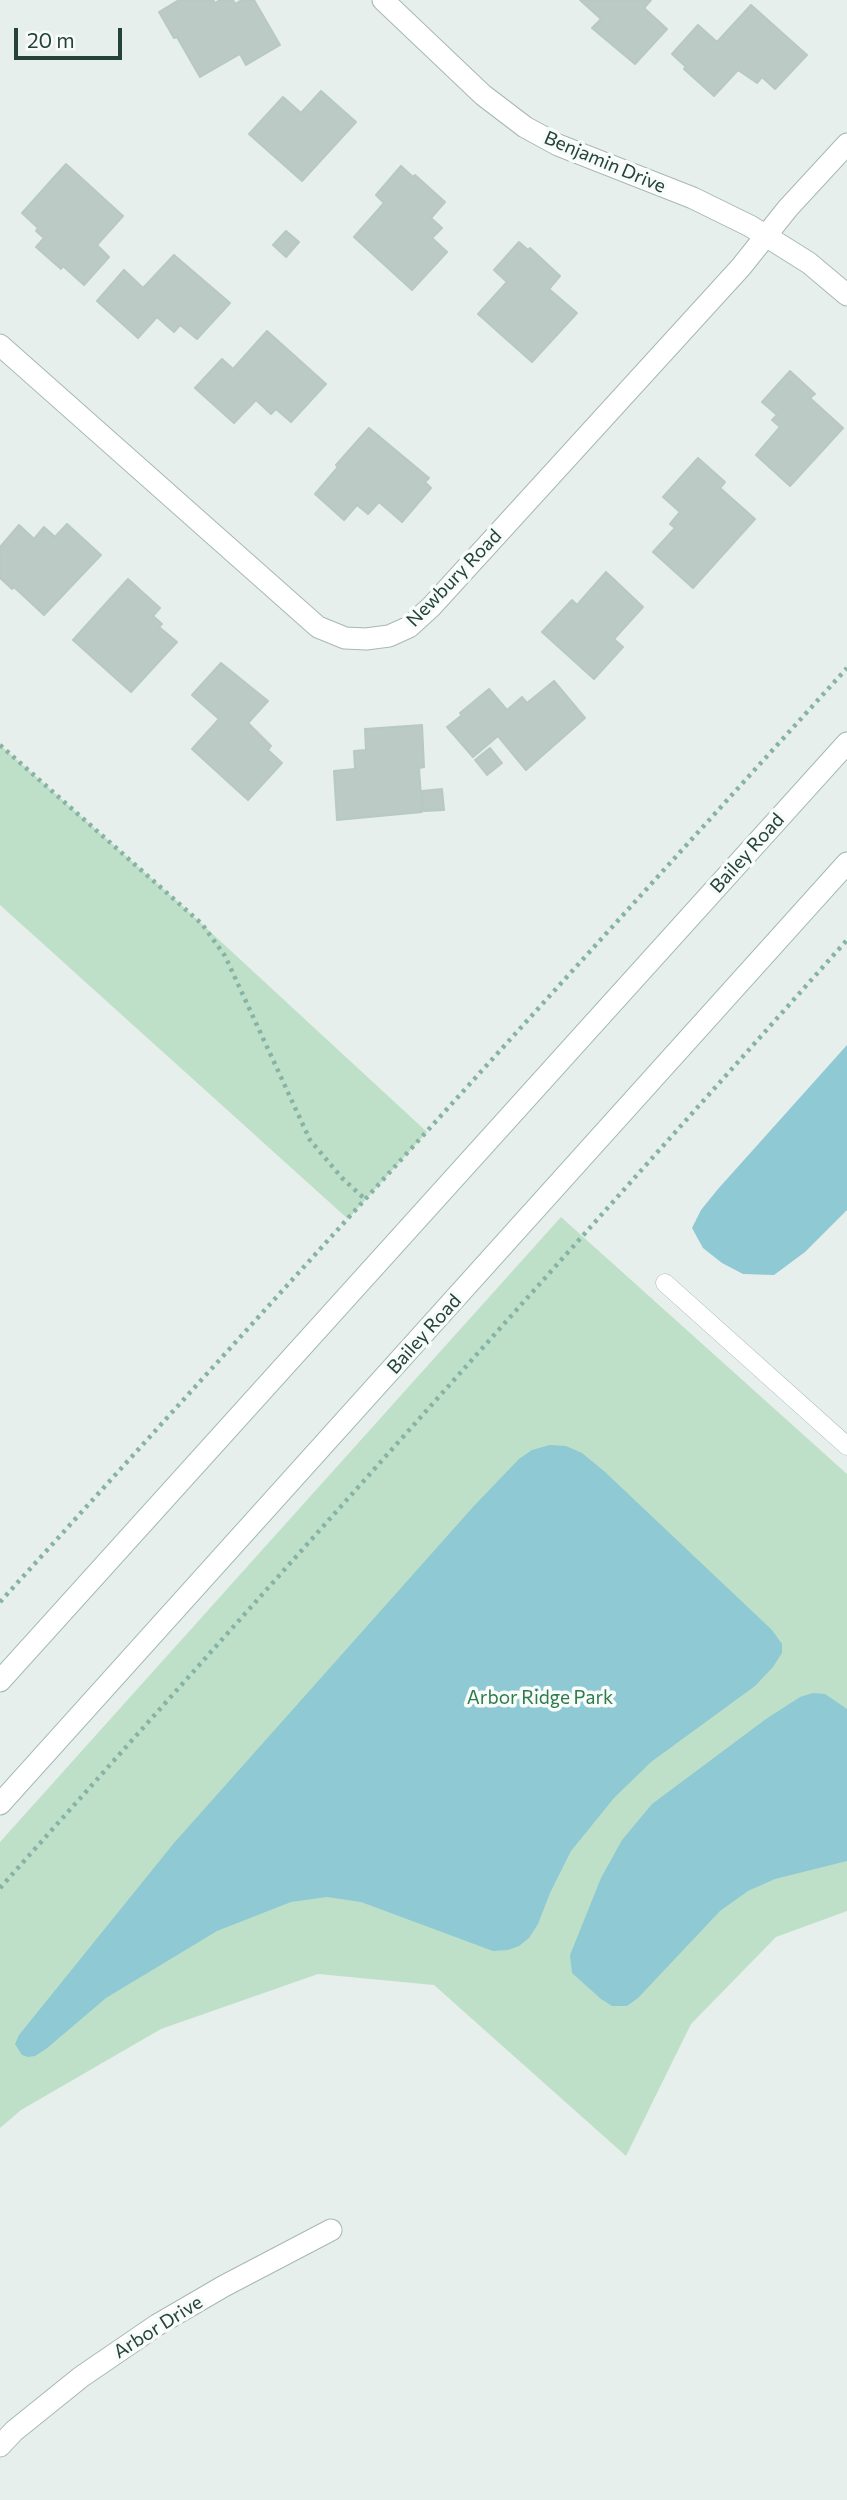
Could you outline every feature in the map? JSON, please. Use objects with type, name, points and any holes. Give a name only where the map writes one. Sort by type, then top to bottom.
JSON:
[{"type":"main road","name":"Benjamin Drive","points":[[383,0],[483,95],[540,136],[693,198],[766,235],[808,263],[847,295]]},
{"type":"main road","name":"Newbury Road","points":[[0,345],[318,627],[345,638],[378,638],[399,633],[431,607],[741,267],[847,144]]},
{"type":"main road","name":"Bailey Road","points":[[0,1681],[847,743]]},
{"type":"main road","name":"Bailey Road","points":[[0,1804],[847,863]]},
{"type":"main road","name":"Arbor Drive","points":[[0,2446],[81,2377],[157,2325],[331,2230]]},
{"type":"lane","points":[[665,1283],[847,1446]]},
{"type":"path","points":[[0,1602],[847,668]]},
{"type":"path","points":[[0,745],[202,924],[225,956],[310,1140],[342,1178],[366,1200]]},
{"type":"path","points":[[0,1888],[847,940]]},
{"type":"green space","points":[[0,745],[178,902],[427,1132],[348,1219],[0,905]]},
{"type":"green space","name":"Arbor Ridge Park","points":[[561,1217],[847,1474],[847,1911],[776,1937],[691,2024],[626,2156],[434,1985],[318,1974],[161,2029],[21,2110],[0,2128],[0,1842]]},
{"type":"water","points":[[847,1045],[847,1210],[805,1252],[774,1275],[743,1274],[722,1263],[703,1248],[692,1228],[701,1210],[718,1189]]},
{"type":"water","points":[[550,1445],[566,1446],[582,1453],[605,1472],[772,1630],[782,1644],[782,1653],[773,1667],[755,1686],[651,1762],[614,1798],[571,1851],[538,1924],[529,1938],[519,1946],[493,1951],[361,1902],[327,1897],[291,1902],[217,1931],[106,1998],[35,2056],[22,2055],[15,2044],[19,2035],[174,1843],[473,1507],[519,1459],[532,1450]]},
{"type":"water","points":[[813,1693],[825,1694],[847,1709],[847,1861],[775,1879],[748,1891],[720,1911],[638,1998],[627,2006],[612,2006],[601,1999],[572,1973],[570,1955],[601,1878],[622,1840],[652,1804],[766,1719],[800,1697]]},
{"type":"building","points":[[179,0],[213,0],[215,3],[220,0],[233,0],[235,4],[242,0],[254,0],[280,45],[246,65],[240,54],[200,77],[159,12]]},
{"type":"building","points":[[580,0],[651,0],[644,8],[667,29],[635,64],[592,28],[601,19]]},
{"type":"building","points":[[751,5],[807,55],[775,89],[762,77],[757,83],[738,70],[714,96],[684,69],[686,67],[672,54],[698,25],[717,42]]},
{"type":"building","points":[[321,91],[356,122],[302,181],[249,134],[283,97],[301,113]]},
{"type":"building","points":[[66,164],[123,216],[97,245],[109,257],[84,285],[36,247],[44,238],[36,231],[38,228],[22,213]]},
{"type":"building","points":[[401,166],[445,202],[431,218],[442,228],[432,238],[447,252],[412,290],[354,237],[384,203],[376,195]]},
{"type":"building","points":[[286,231],[299,242],[286,257],[273,245]]},
{"type":"building","points":[[519,242],[528,250],[530,248],[560,276],[549,289],[577,313],[532,362],[478,314],[507,282],[494,270]]},
{"type":"building","points":[[174,255],[230,303],[197,339],[180,325],[174,332],[157,317],[138,338],[97,301],[124,270],[143,288]]},
{"type":"building","points":[[267,331],[326,384],[291,422],[276,409],[271,414],[256,400],[234,423],[195,388],[222,359],[233,369]]},
{"type":"building","points":[[790,371],[815,394],[810,398],[843,428],[790,486],[756,455],[780,427],[772,420],[777,415],[762,402]]},
{"type":"building","points":[[369,428],[429,478],[425,482],[431,488],[402,522],[379,502],[368,514],[357,505],[344,520],[315,494],[338,467],[336,465]]},
{"type":"building","points":[[698,458],[725,482],[720,488],[755,519],[693,588],[653,552],[675,528],[670,524],[680,512],[663,497]]},
{"type":"building","points":[[67,524],[101,555],[44,615],[14,587],[12,589],[0,578],[0,547],[19,525],[34,539],[44,527],[55,537]]},
{"type":"building","points":[[606,572],[643,607],[614,639],[623,647],[594,679],[542,632],[572,600],[577,605]]},
{"type":"building","points":[[128,579],[160,608],[153,616],[162,624],[159,627],[177,642],[131,692],[73,640]]},
{"type":"building","points":[[221,663],[268,701],[248,723],[271,746],[268,750],[282,763],[248,800],[192,749],[219,719],[192,695]]},
{"type":"building","points":[[554,681],[585,718],[526,770],[498,736],[473,757],[447,727],[489,689],[507,710],[522,697],[527,703]]},
{"type":"building","points":[[422,725],[424,767],[419,768],[422,812],[337,820],[334,771],[355,769],[354,751],[366,750],[365,729]]},
{"type":"building","points":[[490,748],[502,763],[487,775],[475,760]]},
{"type":"building","points":[[442,789],[444,810],[424,811],[422,791]]}]
